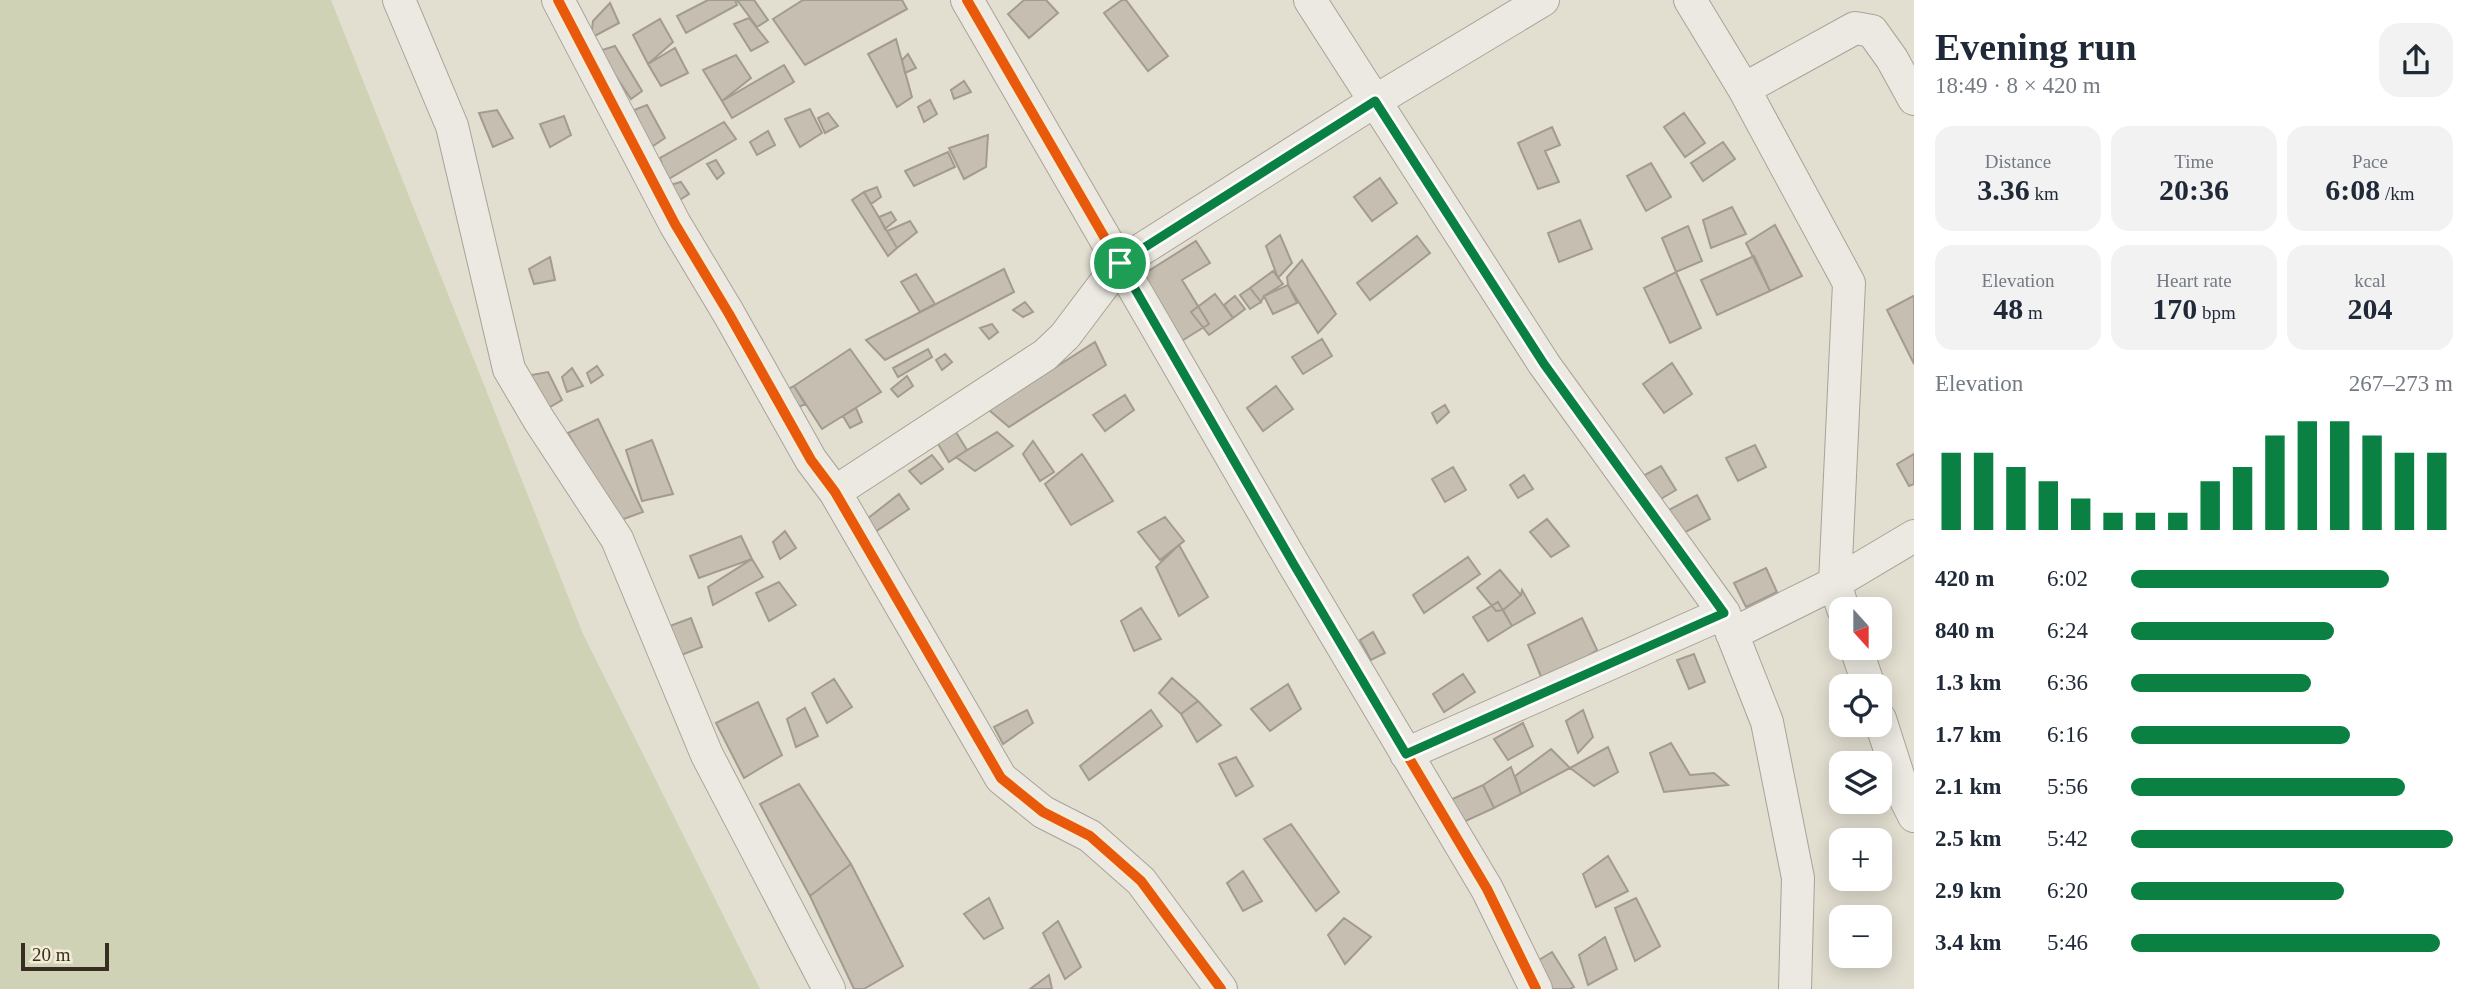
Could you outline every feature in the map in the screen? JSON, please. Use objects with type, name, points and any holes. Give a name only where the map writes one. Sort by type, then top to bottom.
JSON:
[{"type":"street","points":[[399,0],[452,126],[509,369],[539,420],[617,538],[707,755],[829,989]]},
{"type":"street","points":[[558,0],[675,224],[811,460],[835,492],[1001,778],[1043,812],[1090,836],[1141,881],[1221,989]]},
{"type":"street","points":[[967,0],[1293,563],[1487,889],[1536,989]]},
{"type":"street","points":[[1310,0],[1544,364],[1728,624],[1767,722],[1798,878],[1796,989]]},
{"type":"street","points":[[835,492],[1045,355],[1065,336],[1120,263],[1375,101],[1543,0]]},
{"type":"street","points":[[1690,0],[1744,89],[1849,283],[1839,596]]},
{"type":"street","points":[[1744,89],[1855,28],[1872,31],[1892,59],[1914,99]]},
{"type":"street","points":[[1406,754],[1728,624],[1839,596],[1914,536]]},
{"type":"street","points":[[1886,737],[1906,800],[1914,816]]},
{"type":"green space","points":[[0,0],[331,0],[583,634],[760,989],[0,989]]},
{"type":"building","points":[[708,0],[735,0],[737,5],[686,33],[677,16]]},
{"type":"building","points":[[737,0],[754,0],[768,20],[757,27]]},
{"type":"building","points":[[803,0],[902,0],[907,9],[805,65],[773,19]]},
{"type":"building","points":[[1024,0],[1046,0],[1058,13],[1029,38],[1008,14]]},
{"type":"building","points":[[1126,0],[1168,56],[1148,71],[1104,13]]},
{"type":"building","points":[[610,3],[619,23],[591,38],[593,21]]},
{"type":"building","points":[[749,18],[768,42],[751,51],[734,24]]},
{"type":"building","points":[[660,19],[673,42],[648,64],[633,35]]},
{"type":"building","points":[[896,39],[912,97],[897,107],[868,54]]},
{"type":"building","points":[[615,46],[642,91],[631,99],[599,51]]},
{"type":"building","points":[[675,48],[688,73],[661,86],[648,64]]},
{"type":"building","points":[[908,54],[916,68],[905,73],[902,60]]},
{"type":"building","points":[[736,55],[751,78],[722,101],[703,70]]},
{"type":"building","points":[[784,65],[794,82],[732,118],[722,101]]},
{"type":"building","points":[[964,81],[971,92],[954,99],[951,90]]},
{"type":"building","points":[[930,100],[937,114],[924,122],[918,107]]},
{"type":"building","points":[[647,105],[665,138],[650,148],[634,110]]},
{"type":"building","points":[[810,109],[822,133],[800,147],[785,119]]},
{"type":"building","points":[[497,110],[513,138],[493,147],[479,113]]},
{"type":"building","points":[[828,113],[838,126],[825,133],[818,118]]},
{"type":"building","points":[[1684,113],[1705,143],[1685,157],[1664,127]]},
{"type":"building","points":[[564,116],[571,135],[550,147],[540,124]]},
{"type":"building","points":[[724,122],[736,139],[667,180],[660,158]]},
{"type":"building","points":[[1552,127],[1560,145],[1545,151],[1559,182],[1538,189],[1518,143]]},
{"type":"building","points":[[768,131],[775,145],[757,155],[750,142]]},
{"type":"building","points":[[988,135],[986,167],[964,179],[949,148]]},
{"type":"building","points":[[1723,142],[1735,159],[1703,181],[1691,163]]},
{"type":"building","points":[[948,152],[955,167],[914,186],[905,171]]},
{"type":"building","points":[[716,160],[724,173],[717,179],[707,164]]},
{"type":"building","points":[[1651,163],[1671,197],[1646,211],[1627,176]]},
{"type":"building","points":[[1380,178],[1397,203],[1372,221],[1354,197]]},
{"type":"building","points":[[681,182],[689,194],[678,201],[670,185]]},
{"type":"building","points":[[877,187],[881,197],[871,204],[864,192]]},
{"type":"building","points":[[864,192],[897,248],[888,256],[852,200]]},
{"type":"building","points":[[1732,207],[1746,234],[1711,248],[1703,220]]},
{"type":"building","points":[[891,212],[896,220],[885,229],[879,217]]},
{"type":"building","points":[[1580,220],[1592,249],[1559,262],[1548,233]]},
{"type":"building","points":[[910,221],[917,232],[897,248],[887,231]]},
{"type":"building","points":[[1775,225],[1802,276],[1770,291],[1746,243]]},
{"type":"building","points":[[1688,226],[1702,261],[1676,272],[1662,238]]},
{"type":"building","points":[[1280,235],[1292,263],[1278,278],[1266,246]]},
{"type":"building","points":[[1417,236],[1430,253],[1370,300],[1357,283]]},
{"type":"building","points":[[1196,241],[1210,263],[1182,280],[1209,324],[1180,342],[1139,277]]},
{"type":"building","points":[[1754,256],[1770,291],[1717,315],[1701,280]]},
{"type":"building","points":[[550,257],[555,280],[534,284],[529,269]]},
{"type":"building","points":[[1302,260],[1336,314],[1318,333],[1288,285],[1287,277]]},
{"type":"building","points":[[1004,269],[1014,292],[885,360],[866,340]]},
{"type":"building","points":[[1273,271],[1283,284],[1264,296],[1261,302],[1250,288]]},
{"type":"building","points":[[1676,272],[1701,328],[1670,343],[1644,288]]},
{"type":"building","points":[[916,274],[935,304],[920,312],[901,282]]},
{"type":"building","points":[[1288,285],[1297,303],[1273,314],[1264,296]]},
{"type":"building","points":[[1250,288],[1261,302],[1250,309],[1240,295]]},
{"type":"building","points":[[1215,294],[1233,318],[1209,335],[1191,312]]},
{"type":"building","points":[[1235,296],[1245,309],[1233,318],[1224,305]]},
{"type":"building","points":[[1913,296],[1914,298],[1914,364],[1887,310]]},
{"type":"building","points":[[1025,302],[1033,312],[1023,317],[1013,310]]},
{"type":"building","points":[[992,324],[998,332],[989,339],[980,328]]},
{"type":"building","points":[[1322,339],[1332,356],[1303,374],[1292,357]]},
{"type":"building","points":[[1095,342],[1106,365],[1009,427],[989,410]]},
{"type":"building","points":[[850,349],[881,392],[822,429],[794,386]]},
{"type":"building","points":[[928,349],[932,357],[898,377],[893,368]]},
{"type":"building","points":[[945,354],[952,362],[942,370],[936,360]]},
{"type":"building","points":[[1672,363],[1692,394],[1664,413],[1643,384]]},
{"type":"building","points":[[597,366],[603,375],[591,383],[587,373]]},
{"type":"building","points":[[572,368],[583,386],[567,392],[562,377]]},
{"type":"building","points":[[548,372],[562,400],[543,411],[526,376]]},
{"type":"building","points":[[907,376],[913,386],[898,397],[891,389]]},
{"type":"building","points":[[794,386],[805,404],[793,410],[782,392]]},
{"type":"building","points":[[1276,386],[1293,409],[1263,431],[1247,408]]},
{"type":"building","points":[[1125,395],[1134,410],[1105,431],[1093,415]]},
{"type":"building","points":[[1445,405],[1449,412],[1437,423],[1432,413]]},
{"type":"building","points":[[856,408],[862,422],[850,428],[843,416]]},
{"type":"building","points":[[598,419],[643,512],[618,521],[568,433]]},
{"type":"building","points":[[949,421],[967,450],[949,462],[932,434]]},
{"type":"building","points":[[997,432],[1013,446],[975,471],[956,457]]},
{"type":"building","points":[[652,440],[673,494],[642,501],[626,450]]},
{"type":"building","points":[[1033,441],[1054,472],[1040,481],[1023,454]]},
{"type":"building","points":[[1755,445],[1766,467],[1738,481],[1726,458]]},
{"type":"building","points":[[1082,454],[1113,501],[1071,525],[1045,484]]},
{"type":"building","points":[[1914,454],[1914,484],[1909,486],[1897,464]]},
{"type":"building","points":[[932,455],[943,469],[921,484],[909,471]]},
{"type":"building","points":[[1661,466],[1676,490],[1647,507],[1630,483]]},
{"type":"building","points":[[1453,467],[1466,490],[1445,502],[1432,479]]},
{"type":"building","points":[[1524,475],[1533,489],[1518,498],[1510,485]]},
{"type":"building","points":[[899,494],[909,509],[875,532],[867,519]]},
{"type":"building","points":[[1697,495],[1710,519],[1678,536],[1665,512]]},
{"type":"building","points":[[1165,517],[1184,541],[1160,560],[1138,532]]},
{"type":"building","points":[[1547,519],[1569,546],[1551,557],[1530,532]]},
{"type":"building","points":[[785,531],[796,548],[780,559],[773,542]]},
{"type":"building","points":[[741,536],[752,559],[699,578],[690,556]]},
{"type":"building","points":[[1179,545],[1208,597],[1179,616],[1156,567]]},
{"type":"building","points":[[1468,557],[1480,574],[1424,613],[1413,595]]},
{"type":"building","points":[[752,559],[763,577],[713,605],[708,587]]},
{"type":"building","points":[[1766,568],[1777,592],[1746,607],[1734,583]]},
{"type":"building","points":[[1500,570],[1521,595],[1503,610],[1496,611],[1477,588]]},
{"type":"building","points":[[779,582],[796,605],[769,621],[756,593]]},
{"type":"building","points":[[1522,590],[1535,613],[1512,626],[1503,610],[1521,595]]},
{"type":"building","points":[[1498,602],[1512,626],[1488,641],[1473,617]]},
{"type":"building","points":[[1141,608],[1161,639],[1134,651],[1121,621]]},
{"type":"building","points":[[691,618],[702,647],[679,656],[667,627]]},
{"type":"building","points":[[1582,618],[1597,650],[1544,684],[1528,645]]},
{"type":"building","points":[[1373,632],[1385,653],[1371,660],[1360,640]]},
{"type":"building","points":[[1694,654],[1705,682],[1689,689],[1677,660]]},
{"type":"building","points":[[1463,674],[1475,692],[1444,712],[1433,694]]},
{"type":"building","points":[[1172,678],[1198,701],[1181,714],[1159,693]]},
{"type":"building","points":[[834,679],[852,707],[827,723],[812,693]]},
{"type":"building","points":[[1288,684],[1301,709],[1270,731],[1251,709]]},
{"type":"building","points":[[1198,701],[1221,725],[1197,742],[1181,714]]},
{"type":"building","points":[[758,702],[782,755],[744,778],[716,723]]},
{"type":"building","points":[[805,708],[818,736],[796,747],[787,719]]},
{"type":"building","points":[[1027,710],[1033,723],[1003,744],[994,727]]},
{"type":"building","points":[[1151,710],[1162,726],[1089,780],[1080,766]]},
{"type":"building","points":[[1583,710],[1593,737],[1578,753],[1566,721]]},
{"type":"building","points":[[1523,723],[1533,746],[1508,760],[1494,739]]},
{"type":"building","points":[[1671,743],[1690,775],[1714,773],[1728,785],[1664,792],[1650,753]]},
{"type":"building","points":[[1608,747],[1618,772],[1594,786],[1570,768]]},
{"type":"building","points":[[1551,749],[1570,768],[1521,794],[1515,776]]},
{"type":"building","points":[[1236,757],[1253,786],[1236,796],[1219,764]]},
{"type":"building","points":[[1511,767],[1521,794],[1494,808],[1483,785]]},
{"type":"building","points":[[799,784],[851,864],[810,896],[760,804]]},
{"type":"building","points":[[1483,785],[1494,808],[1457,825],[1446,802]]},
{"type":"building","points":[[1291,824],[1339,892],[1316,911],[1264,839]]},
{"type":"building","points":[[1608,856],[1628,891],[1596,907],[1583,874]]},
{"type":"building","points":[[851,864],[903,966],[864,989],[854,989],[810,896]]},
{"type":"building","points":[[1243,871],[1262,901],[1243,911],[1227,883]]},
{"type":"building","points":[[989,898],[1003,928],[984,939],[964,914]]},
{"type":"building","points":[[1636,898],[1660,946],[1635,961],[1615,908]]},
{"type":"building","points":[[1344,918],[1371,937],[1345,964],[1328,935]]},
{"type":"building","points":[[1058,921],[1081,967],[1065,979],[1043,933]]},
{"type":"building","points":[[1605,937],[1617,969],[1588,985],[1579,955]]},
{"type":"building","points":[[1552,952],[1574,987],[1544,989],[1529,966]]},
{"type":"building","points":[[1049,975],[1052,989],[1030,989]]},
{"type":"cycle path","points":[[558,0],[675,224],[811,460],[835,492],[1001,778],[1043,812],[1090,836],[1141,881],[1221,989]]},
{"type":"cycle path","points":[[967,0],[1293,563],[1487,889],[1536,989]]},
{"type":"route","points":[[1375,101],[1544,364],[1724,613],[1406,754],[1120,263],[1375,101]]}]
